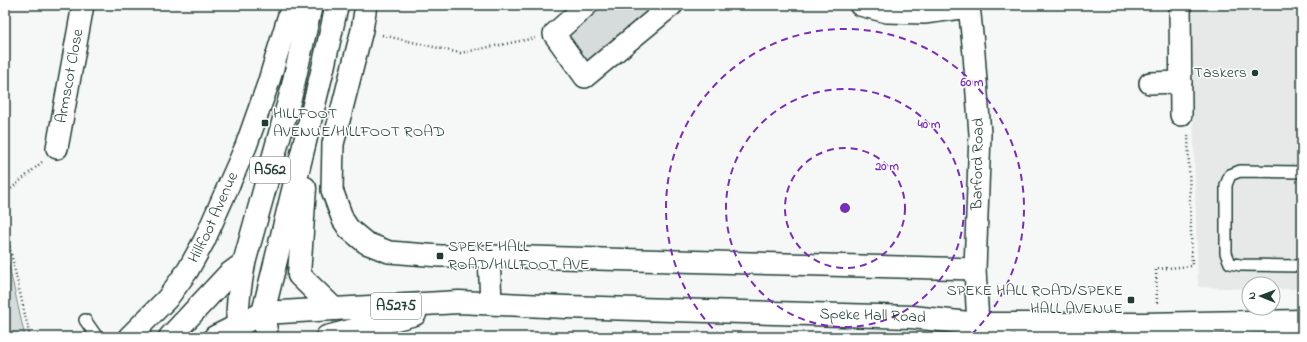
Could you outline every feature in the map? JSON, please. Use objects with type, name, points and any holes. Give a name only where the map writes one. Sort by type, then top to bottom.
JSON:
[{"type":"highway","name":"A562","points":[[238,331],[244,262],[290,94],[311,5]]},
{"type":"highway","name":"A562","points":[[267,337],[264,313],[337,5]]},
{"type":"highway","points":[[309,127],[299,275],[334,309]]},
{"type":"highway","points":[[170,337],[229,274],[244,262]]},
{"type":"highway","name":"Speke Hall Road","points":[[327,337],[458,302]]},
{"type":"highway","name":"Speke Hall Road","points":[[214,337],[238,331],[264,313],[458,302],[566,307],[912,317],[978,330],[1147,328],[1197,330],[1302,321]]},
{"type":"street","name":"Armscot Close","points":[[57,148],[84,5]]},
{"type":"street","name":"Hillfoot Avenue","points":[[135,331],[167,299],[188,270],[212,224],[246,146],[270,77],[292,5]]},
{"type":"street","points":[[366,5],[362,30],[333,144],[332,190],[343,220],[349,229],[366,243],[389,252],[440,256],[975,269]]},
{"type":"street","points":[[587,5],[554,34],[585,77],[672,5]]},
{"type":"street","points":[[860,5],[887,12],[924,13],[969,6]]},
{"type":"street","points":[[1180,5],[1181,115]]},
{"type":"street","name":"Barford Road","points":[[969,6],[980,134],[975,269],[978,330]]},
{"type":"street","points":[[1150,83],[1181,82]]},
{"type":"street","points":[[489,256],[491,303]]},
{"type":"lane","points":[[1302,172],[1240,171],[1230,175],[1226,185],[1226,252],[1230,263],[1240,265],[1302,266]]},
{"type":"lane","points":[[85,320],[97,337]]},
{"type":"path","points":[[362,30],[460,53],[554,34]]},
{"type":"path","points":[[1147,328],[1156,269],[1192,266],[1188,120],[1181,115]]},
{"type":"path","points":[[5,194],[57,148]]},
{"type":"path","points":[[5,227],[30,337]]},
{"type":"shaded area","points":[[587,5],[672,5],[585,77],[554,34]]},
{"type":"shaded area","points":[[1190,5],[1302,5],[1302,289],[1281,289],[1281,276],[1241,276],[1241,289],[1198,287]]},
{"type":"shaded area","points":[[5,248],[25,337],[5,337]]},
{"type":"place","name":"Taskers","points":[[1255,73]]},
{"type":"place","name":"HILLFOOT AVENUE/HILLFOOT ROAD","points":[[265,123]]},
{"type":"place","name":"SPEKE HALL ROAD/HILLFOOT AVE","points":[[440,256]]},
{"type":"place","name":"SPEKE HALL ROAD/SPEKE HALL AVENUE","points":[[1131,300]]}]
